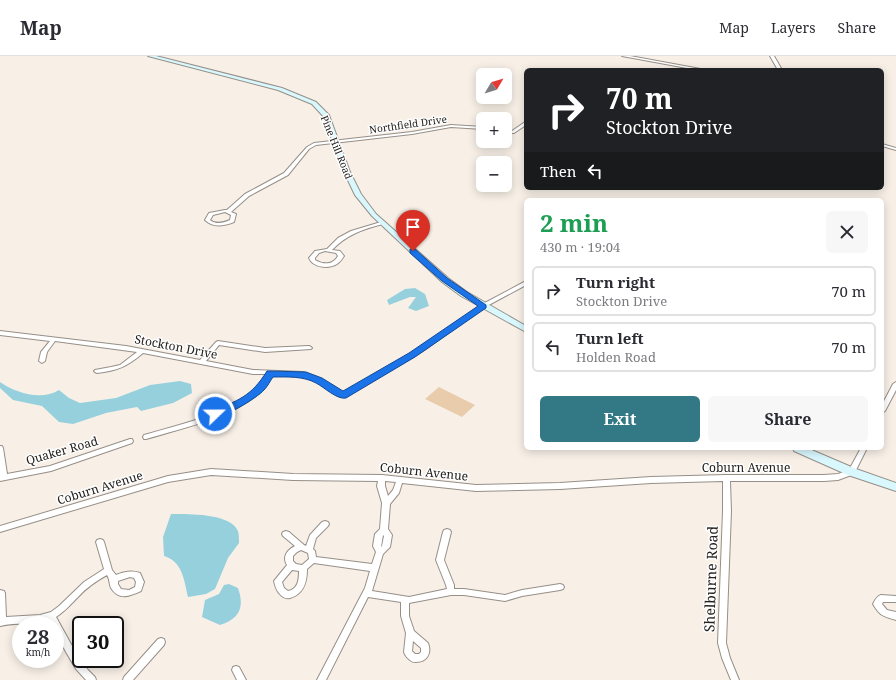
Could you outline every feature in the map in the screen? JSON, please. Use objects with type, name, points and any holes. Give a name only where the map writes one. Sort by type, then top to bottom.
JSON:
[{"type":"street","name":"Pine Hill Road","points":[[150,56],[280,89],[304,98],[319,107],[326,115],[343,163],[358,195],[381,222],[445,280],[483,306],[524,328]]},
{"type":"street","points":[[624,56],[693,68]]},
{"type":"street","points":[[772,56],[779,68]]},
{"type":"street","points":[[512,132],[524,124]]},
{"type":"street","name":"Northfield Drive","points":[[229,211],[248,194],[289,171],[310,147],[335,142],[412,133],[451,126],[476,128]]},
{"type":"street","points":[[884,146],[896,149]]},
{"type":"street","points":[[229,211],[235,216],[229,223],[215,225],[207,220],[208,216],[215,212],[229,211]]},
{"type":"street","points":[[330,250],[340,254],[340,259],[338,262],[324,265],[313,261],[312,258],[314,254],[330,250],[337,241],[348,233],[381,222]]},
{"type":"street","points":[[483,306],[524,285]]},
{"type":"street","name":"Stockton Drive","points":[[0,333],[142,351],[236,370],[270,374],[303,374],[318,380],[343,396],[421,350],[483,306]]},
{"type":"street","points":[[42,361],[44,352],[53,340]]},
{"type":"street","points":[[202,362],[218,343],[265,350],[309,348]]},
{"type":"street","points":[[97,372],[122,366],[142,351]]},
{"type":"street","points":[[146,437],[204,418],[242,402],[262,388],[270,374]]},
{"type":"street","points":[[884,407],[896,384]]},
{"type":"street","name":"Quaker Road","points":[[2,477],[51,468],[130,441]]},
{"type":"street","points":[[0,448],[2,477]]},
{"type":"street","points":[[802,450],[852,472],[896,487]]},
{"type":"street","points":[[852,472],[863,450]]},
{"type":"street","name":"Coburn Avenue","points":[[0,529],[189,474],[230,471],[293,477],[382,478],[476,488],[560,486],[651,480],[824,478],[838,477],[852,472]]},
{"type":"street","points":[[321,680],[366,593],[380,552],[386,547],[388,535],[384,530],[386,503],[381,486],[382,478]]},
{"type":"street","name":"Shelburne Road","points":[[726,478],[727,512],[722,643],[735,680]]},
{"type":"street","points":[[386,503],[396,491],[400,480]]},
{"type":"street","points":[[291,565],[289,562],[289,555],[294,550],[305,548],[325,524]]},
{"type":"street","points":[[447,532],[440,560],[450,585],[451,592]]},
{"type":"street","points":[[286,534],[313,553],[313,560]]},
{"type":"street","points":[[100,542],[108,571],[114,579]]},
{"type":"street","points":[[303,568],[313,560],[375,568]]},
{"type":"street","points":[[291,565],[278,581],[281,590],[286,595],[294,595],[299,590],[303,575],[303,568]]},
{"type":"street","points":[[291,565],[303,568]]},
{"type":"street","points":[[1,593],[1,621],[41,618],[52,615],[58,611],[87,582],[108,571]]},
{"type":"street","points":[[366,593],[405,600],[451,592],[464,592],[505,598],[522,593],[560,587]]},
{"type":"street","points":[[896,599],[881,598],[877,604],[884,613],[896,616]]},
{"type":"street","points":[[405,600],[405,616],[410,633]]},
{"type":"street","points":[[52,615],[70,652],[85,674],[92,680]]},
{"type":"street","points":[[127,680],[161,642]]},
{"type":"street","points":[[236,670],[242,680]]},
{"type":"shaded area","points":[[439,387],[475,405],[462,417],[425,399]]},
{"type":"water","points":[[415,288],[425,294],[429,306],[416,311],[408,308],[416,297],[410,297],[389,305],[387,300],[405,289]]},
{"type":"water","points":[[180,381],[191,384],[192,393],[173,403],[141,411],[137,407],[106,413],[73,424],[59,422],[42,406],[13,400],[0,388],[0,382],[13,389],[29,394],[44,395],[59,390],[69,398],[80,403],[116,398],[150,385]]},
{"type":"water","points":[[171,514],[197,515],[218,518],[234,525],[238,531],[239,543],[228,558],[215,589],[206,594],[188,597],[182,572],[175,563],[164,556],[163,537]]},
{"type":"water","points":[[229,584],[238,588],[240,595],[240,607],[236,616],[227,623],[220,625],[202,617],[205,600],[219,594],[224,585]]},
{"type":"route","points":[[215,414],[234,407],[250,398],[262,388],[270,374],[303,374],[328,385],[343,396],[421,350],[444,332],[483,306],[445,280],[413,251]]}]
